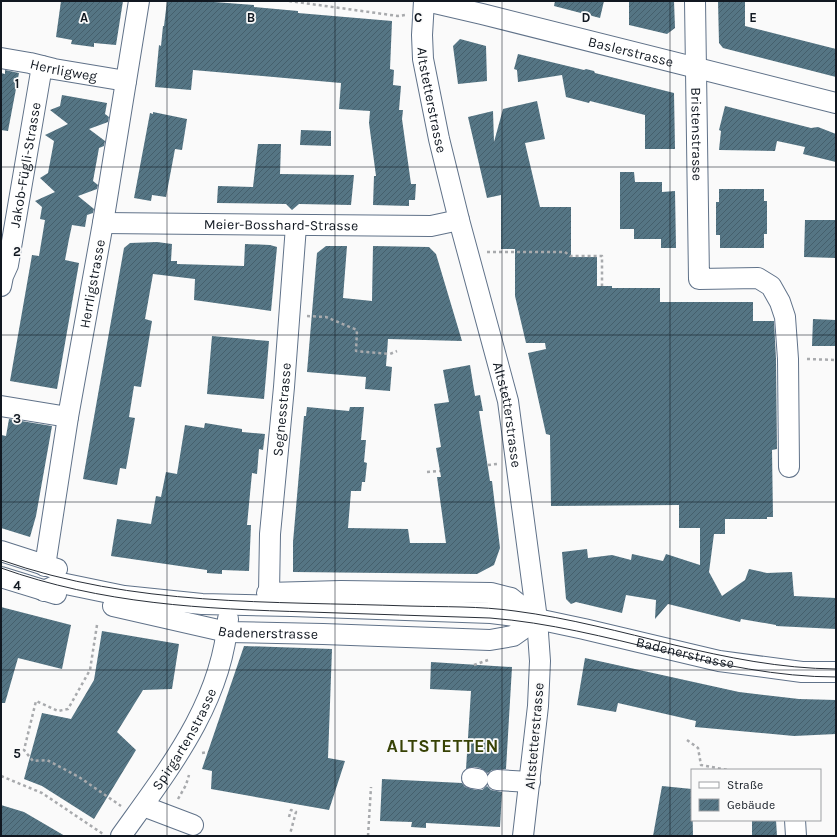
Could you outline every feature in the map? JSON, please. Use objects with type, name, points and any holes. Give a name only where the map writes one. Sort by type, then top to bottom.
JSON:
[{"type":"street","name":"Herrligstrasse","points":[[45,566],[68,417],[103,223],[139,1]]},
{"type":"street","name":"Baslerstrasse","points":[[425,1],[696,67],[836,103]]},
{"type":"street","name":"Altstetterstrasse","points":[[425,1],[422,35],[424,59],[439,139],[459,220],[508,401],[537,619],[540,661],[530,782],[523,836]]},
{"type":"street","name":"Bristenstrasse","points":[[695,1],[699,279],[758,278],[771,286],[780,302],[785,317],[788,359]]},
{"type":"street","name":"Herrligweg","points":[[1,58],[126,81]]},
{"type":"street","name":"Jakob-Fügli-Strasse","points":[[1,286],[9,260],[42,66]]},
{"type":"street","name":"Meier-Bosshard-Strasse","points":[[103,223],[296,226],[431,226],[459,220]]},
{"type":"street","name":"Segnesstrasse","points":[[262,599],[270,534],[284,387],[296,226]]},
{"type":"street","points":[[788,359],[789,467]]},
{"type":"street","points":[[1,406],[68,417]]},
{"type":"street","name":"Badenerstrasse","points":[[1,551],[45,566],[150,589],[229,599],[262,599],[341,591],[491,593],[511,598],[537,619],[720,661],[802,672],[836,672]]},
{"type":"street","name":"Badenerstrasse","points":[[1,577],[53,587],[227,632],[490,640],[514,636],[537,619]]},
{"type":"street","points":[[53,587],[190,603],[229,599]]},
{"type":"street","name":"Spirgartenstrasse","points":[[112,836],[143,806],[194,728],[209,694],[227,632],[229,599]]},
{"type":"street","points":[[227,632],[262,599],[291,606],[490,613],[537,619]]},
{"type":"street","points":[[497,780],[530,782]]},
{"type":"street","points":[[143,806],[193,824]]},
{"type":"street","points":[[795,821],[796,836]]},
{"type":"path","points":[[289,1],[398,16]]},
{"type":"path","points":[[487,252],[565,252],[570,256],[602,256],[602,286]]},
{"type":"path","points":[[303,316],[326,317],[358,330],[356,351],[390,354],[397,351]]},
{"type":"path","points":[[788,359],[836,360]]},
{"type":"path","points":[[488,465],[498,464]]},
{"type":"path","points":[[427,472],[440,471]]},
{"type":"path","points":[[97,625],[90,670],[82,688],[68,709],[58,711],[36,701],[24,750],[33,761],[47,760],[79,776],[123,808]]},
{"type":"path","points":[[474,666],[489,659]]},
{"type":"path","points":[[687,740],[698,748],[701,765],[723,769]]},
{"type":"path","points":[[1,776],[42,793],[112,836]]},
{"type":"path","points":[[177,800],[186,785]]},
{"type":"path","points":[[368,836],[371,787]]},
{"type":"path","points":[[289,817],[292,810],[296,812],[290,834]]},
{"type":"building","points":[[61,1],[123,1],[116,45],[94,43],[94,47],[71,44],[72,40],[56,37]]},
{"type":"building","points":[[167,1],[201,1],[254,5],[254,7],[298,11],[298,13],[392,21],[390,69],[394,70],[393,85],[401,86],[399,110],[403,110],[402,119],[411,184],[416,184],[415,200],[409,200],[409,206],[373,205],[374,176],[376,176],[369,123],[370,111],[339,109],[341,83],[193,70],[191,90],[155,87],[159,45],[161,46]]},
{"type":"building","points":[[555,1],[604,1],[600,18],[554,6]]},
{"type":"building","points":[[629,1],[674,1],[675,28],[667,34],[629,25]]},
{"type":"building","points":[[718,1],[745,1],[745,26],[836,49],[836,77],[723,48],[719,43]]},
{"type":"building","points":[[460,39],[486,46],[487,81],[458,84],[453,46]]},
{"type":"building","points":[[518,54],[584,70],[594,71],[595,73],[674,93],[675,149],[645,149],[645,115],[590,101],[589,103],[566,97],[562,75],[518,82],[517,70],[514,69]]},
{"type":"building","points":[[5,70],[19,73],[8,131],[1,130],[1,73],[5,74]]},
{"type":"building","points":[[62,95],[107,103],[105,114],[109,117],[108,122],[89,129],[105,141],[104,146],[99,148],[93,181],[98,185],[97,189],[78,196],[94,209],[93,213],[87,215],[85,227],[72,225],[69,239],[65,260],[79,263],[57,389],[10,381],[32,255],[39,256],[45,220],[40,219],[42,207],[35,201],[55,192],[40,178],[48,173],[54,141],[45,135],[68,124],[50,110],[60,106]]},
{"type":"building","points":[[537,101],[545,139],[525,143],[540,207],[571,207],[571,257],[597,257],[597,286],[612,286],[612,288],[660,288],[660,302],[753,302],[753,321],[774,321],[777,449],[772,450],[773,517],[767,517],[767,519],[725,519],[725,534],[714,534],[709,572],[722,596],[745,580],[749,569],[767,573],[792,572],[794,596],[836,598],[836,629],[776,626],[741,619],[740,622],[668,604],[655,619],[656,600],[626,595],[622,613],[576,602],[571,604],[566,599],[562,552],[587,549],[588,558],[612,555],[631,560],[632,554],[663,561],[666,554],[700,565],[700,528],[679,528],[679,505],[551,506],[550,435],[546,434],[528,353],[546,349],[545,343],[526,343],[515,296],[515,249],[501,249],[501,195],[487,198],[468,117],[493,111],[494,142],[503,109]]},
{"type":"building","points":[[725,106],[811,128],[818,127],[836,134],[836,162],[803,154],[805,147],[777,141],[775,151],[719,150],[721,131],[719,130]]},
{"type":"building","points":[[153,112],[187,119],[182,150],[175,149],[166,197],[152,195],[151,201],[134,198],[150,113],[153,114]]},
{"type":"building","points":[[301,130],[331,131],[331,146],[300,145]]},
{"type":"building","points":[[258,144],[281,144],[280,174],[354,175],[351,205],[299,204],[292,210],[286,204],[217,203],[218,186],[253,187]]},
{"type":"building","points":[[620,172],[634,172],[635,182],[662,182],[662,192],[675,191],[676,248],[661,248],[661,239],[634,239],[634,229],[620,229]]},
{"type":"building","points":[[719,189],[764,189],[764,201],[767,201],[767,234],[764,234],[764,248],[720,248],[720,235],[716,235],[716,202],[719,202]]},
{"type":"building","points":[[805,220],[836,220],[836,258],[804,257]]},
{"type":"building","points":[[157,242],[172,244],[171,261],[177,261],[177,264],[244,266],[245,244],[270,245],[277,247],[271,311],[194,300],[195,279],[153,274],[145,319],[152,321],[141,387],[134,386],[129,417],[135,418],[126,469],[120,468],[117,485],[83,479],[124,248],[130,243]]},
{"type":"building","points":[[326,246],[347,246],[343,298],[372,301],[373,246],[429,247],[436,254],[462,341],[388,339],[386,366],[392,367],[390,391],[365,389],[366,377],[307,372],[317,253]]},
{"type":"building","points":[[813,319],[836,320],[836,346],[812,346]]},
{"type":"building","points":[[212,336],[269,341],[264,399],[207,394]]},
{"type":"building","points":[[470,365],[475,396],[480,395],[483,411],[479,411],[490,481],[492,481],[500,548],[494,565],[477,574],[293,572],[293,542],[304,416],[306,416],[307,407],[349,411],[350,407],[364,407],[361,440],[366,440],[364,462],[367,463],[365,482],[362,482],[361,491],[351,491],[348,528],[408,529],[410,543],[446,543],[437,477],[441,477],[436,448],[441,447],[434,404],[449,402],[443,370]]},
{"type":"building","points":[[9,419],[52,426],[36,516],[30,537],[1,528],[1,435],[6,436]]},
{"type":"building","points":[[205,423],[242,429],[242,432],[265,434],[263,450],[259,449],[257,474],[252,473],[247,525],[251,525],[249,571],[222,570],[222,574],[207,573],[207,570],[111,556],[117,519],[151,524],[156,496],[161,497],[166,472],[177,474],[185,425],[204,428]]},
{"type":"building","points":[[1,607],[71,625],[62,669],[18,658],[5,703],[1,703]]},
{"type":"building","points":[[102,631],[179,644],[172,689],[143,690],[117,732],[136,750],[94,819],[42,786],[24,779],[42,713],[71,719],[94,680]]},
{"type":"building","points":[[244,646],[332,649],[328,758],[345,761],[329,810],[211,789],[212,771],[202,769]]},
{"type":"building","points":[[585,658],[739,692],[799,699],[836,700],[836,734],[794,736],[695,727],[696,721],[618,703],[616,712],[577,705]]},
{"type":"building","points":[[431,662],[512,667],[506,769],[492,770],[488,773],[480,768],[474,767],[466,769],[471,691],[430,689]]},
{"type":"building","points":[[382,779],[462,783],[465,787],[476,790],[482,790],[487,786],[491,790],[502,792],[500,827],[426,823],[426,828],[411,827],[412,822],[380,821]]},
{"type":"building","points":[[662,786],[691,789],[691,821],[693,821],[693,836],[653,836]]},
{"type":"building","points":[[1,805],[24,812],[65,836],[1,836]]},
{"type":"building","points":[[752,821],[776,821],[777,836],[752,836]]},
{"type":"tram line","points":[[1,560],[51,575],[102,586],[152,594],[254,602],[462,607],[515,611],[555,617],[714,654],[794,667],[836,669]]},
{"type":"tram line","points":[[1,568],[77,590],[153,602],[230,609],[490,618],[534,623],[749,669],[792,675],[836,677]]},
{"type":"district","name":"ALTSTETTEN","points":[[443,746]]}]
